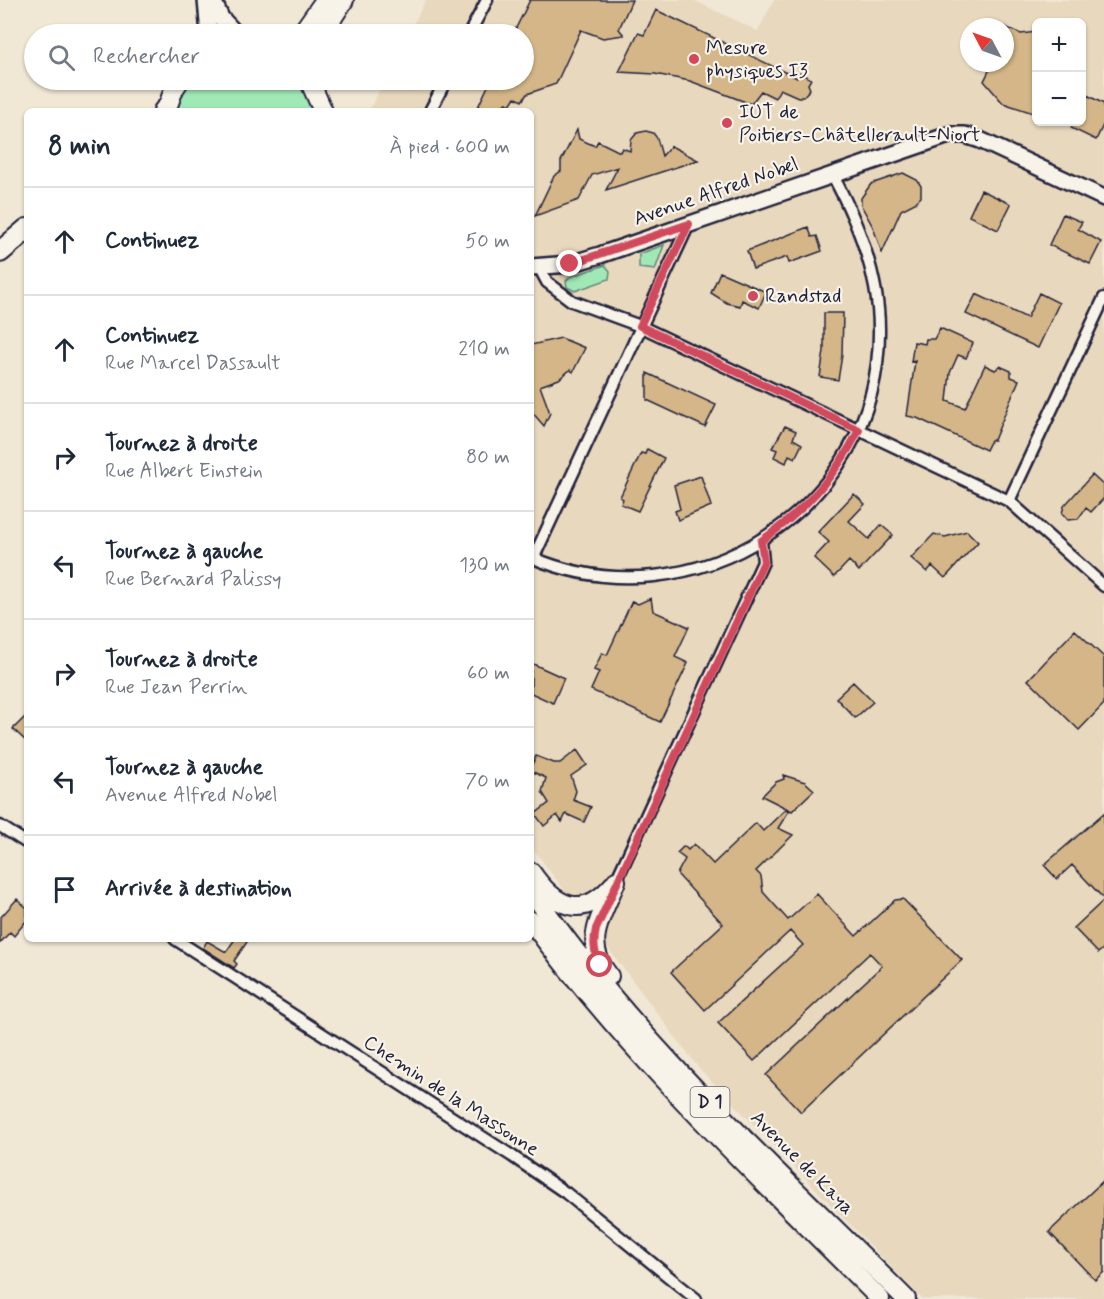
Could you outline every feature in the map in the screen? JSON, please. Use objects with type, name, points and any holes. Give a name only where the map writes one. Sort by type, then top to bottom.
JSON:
[{"type":"highway","points":[[0,252],[24,232]]},
{"type":"main road","points":[[308,24],[325,0]]},
{"type":"main road","points":[[328,24],[344,0]]},
{"type":"main road","points":[[166,108],[175,90]]},
{"type":"main road","points":[[314,90],[322,108]]},
{"type":"main road","points":[[534,876],[547,894],[556,900],[575,906],[584,906],[602,898],[616,881]]},
{"type":"main road","points":[[616,881],[596,929],[595,955],[600,965],[693,1084]]},
{"type":"main road","name":"Avenue de Kaya","points":[[534,894],[605,988],[693,1084],[906,1299]]},
{"type":"main road","name":"Avenue de Kaya","points":[[534,925],[590,998],[638,1053],[880,1299]]},
{"type":"street","points":[[207,0],[208,24]]},
{"type":"street","points":[[213,0],[221,18],[227,24]]},
{"type":"street","points":[[475,24],[487,0]]},
{"type":"street","points":[[432,108],[441,90]]},
{"type":"street","name":"Avenue Alfred Nobel","points":[[534,266],[580,261],[938,137],[965,135],[1104,198]]},
{"type":"street","points":[[534,559],[602,576],[646,578],[700,568],[731,557],[761,541],[791,519],[828,481],[845,457],[867,409],[877,366],[879,331],[877,295],[858,230],[832,174]]},
{"type":"street","points":[[534,554],[689,224]]},
{"type":"street","points":[[534,266],[547,282],[572,301],[640,326],[1009,501],[1104,586]]},
{"type":"street","points":[[1009,501],[1104,298]]},
{"type":"street","points":[[616,881],[764,562],[761,541]]},
{"type":"street","points":[[0,826],[24,841]]},
{"type":"street","name":"Chemin de la Massonne","points":[[180,942],[513,1156],[597,1217],[696,1299]]},
{"type":"shaded area","points":[[426,0],[693,0],[758,31],[774,0],[1104,0],[1104,1299],[922,1299],[698,1067],[534,850],[534,108],[371,108],[380,90],[534,90],[534,24],[413,24]]},
{"type":"green space","points":[[184,90],[305,90],[312,108],[175,108]]},
{"type":"green space","points":[[664,245],[655,270],[639,268],[639,254]]},
{"type":"green space","points":[[605,265],[610,271],[609,279],[575,291],[567,287],[566,281],[570,277]]},
{"type":"building","points":[[530,0],[632,0],[619,29],[624,35],[603,38],[581,30],[556,84],[527,94],[522,101],[515,97],[510,105],[507,103],[498,108],[477,108],[486,90],[534,90],[534,24],[518,24]]},
{"type":"building","name":"Mesure physiques I3","points":[[656,10],[797,78],[800,73],[811,79],[808,84],[810,89],[803,97],[780,89],[775,98],[761,91],[751,104],[690,81],[655,74],[619,72],[638,33],[644,35]]},
{"type":"building","points":[[1014,31],[1021,34],[1032,33],[1032,113],[1003,103],[984,81],[988,72],[1014,72]]},
{"type":"building","points":[[1087,95],[1104,104],[1104,123],[1096,140],[1071,128],[1072,126],[1086,126]]},
{"type":"building","points":[[577,130],[579,139],[595,146],[598,141],[620,152],[622,148],[630,151],[631,140],[637,133],[646,131],[653,133],[657,138],[662,156],[671,146],[698,160],[606,190],[618,167],[592,175],[579,200],[535,216],[554,176],[561,171],[561,161]]},
{"type":"building","points":[[903,173],[917,180],[921,186],[921,197],[901,210],[882,253],[873,227],[861,205],[861,198],[871,184]]},
{"type":"building","points":[[981,190],[1011,204],[998,230],[969,216]]},
{"type":"building","points":[[1063,214],[1082,222],[1078,229],[1101,242],[1090,264],[1049,245]]},
{"type":"building","points":[[808,227],[812,237],[817,236],[822,251],[789,263],[787,257],[753,269],[747,251]]},
{"type":"building","points":[[720,272],[766,292],[759,308],[742,300],[740,306],[727,303],[711,293]]},
{"type":"building","points":[[1039,293],[1059,303],[1038,348],[966,314],[976,294],[1027,318]]},
{"type":"building","points":[[824,313],[843,313],[842,355],[838,380],[820,377],[824,351]]},
{"type":"building","points":[[940,328],[973,343],[966,358],[958,355],[950,373],[947,401],[965,408],[985,365],[995,370],[1000,366],[1011,371],[1011,377],[1019,380],[994,440],[991,440],[986,450],[917,418],[907,416],[915,361],[911,362],[914,342],[925,344],[926,339],[934,339]]},
{"type":"building","points":[[561,338],[585,348],[573,372],[570,370],[559,379],[540,386],[550,413],[544,426],[534,414],[534,344]]},
{"type":"building","points":[[647,373],[716,405],[705,427],[647,400]]},
{"type":"building","points":[[785,426],[796,431],[793,439],[802,444],[795,458],[789,455],[786,463],[774,457],[777,450],[772,448]]},
{"type":"building","points":[[647,449],[664,458],[638,511],[621,504],[623,499],[620,497],[641,453],[645,454]]},
{"type":"building","points":[[1092,475],[1104,486],[1104,498],[1091,512],[1086,508],[1078,519],[1068,520],[1062,513],[1064,506]]},
{"type":"building","points":[[701,476],[711,506],[678,520],[675,511],[680,509],[674,485]]},
{"type":"building","points":[[854,494],[865,504],[849,521],[869,539],[881,525],[893,535],[859,571],[849,561],[834,577],[814,558],[829,542],[818,532]]},
{"type":"building","points":[[967,531],[978,542],[945,578],[932,566],[927,572],[911,558],[934,534],[945,537]]},
{"type":"building","points":[[651,598],[653,611],[689,627],[675,657],[688,663],[660,722],[591,690],[599,672],[594,670],[602,653],[607,655],[632,601],[638,604]]},
{"type":"building","points":[[1075,630],[1104,657],[1104,704],[1079,730],[1028,680]]},
{"type":"building","points":[[534,664],[564,678],[553,703],[534,694]]},
{"type":"building","points":[[853,682],[873,702],[855,718],[836,698]]},
{"type":"building","points":[[24,718],[24,739],[13,729]]},
{"type":"building","points":[[577,750],[587,765],[571,776],[576,791],[573,800],[591,807],[584,822],[566,814],[562,822],[557,815],[544,826],[535,814],[549,803],[542,792],[546,778],[534,772],[534,760],[536,756],[560,763]]},
{"type":"building","points":[[783,775],[805,782],[814,790],[792,811],[762,796],[776,782],[784,779]]},
{"type":"building","points":[[786,809],[789,811],[778,828],[793,835],[756,871],[761,876],[763,892],[788,920],[817,894],[856,936],[895,900],[903,899],[962,960],[801,1112],[766,1075],[882,966],[870,953],[754,1061],[718,1023],[803,945],[790,931],[705,1010],[671,972],[723,924],[677,874],[685,859],[677,853],[684,846],[688,850],[694,844],[713,864],[756,823],[763,831]]},
{"type":"building","points":[[1104,813],[1104,899],[1072,865],[1057,879],[1044,865]]},
{"type":"building","points":[[17,899],[24,905],[24,924],[14,936],[10,932],[0,943],[0,918]]},
{"type":"building","points":[[1104,900],[1104,948],[1098,953],[1074,928]]},
{"type":"building","points":[[209,942],[226,952],[233,942],[247,942],[234,961],[237,964],[234,968],[203,948]]},
{"type":"building","points":[[1104,1180],[1104,1272],[1095,1280],[1049,1232]]},
{"type":"place","name":"Mesure physiques I3","points":[[694,59]]},
{"type":"place","name":"IUT de Poitiers-Châtellerault-Niort","points":[[727,123]]},
{"type":"place","name":"Randstad","points":[[753,296]]},
{"type":"route","points":[[570,264],[689,224],[640,326],[859,430],[845,457],[828,481],[791,519],[761,541],[764,562],[596,929],[595,955],[600,965]]}]
